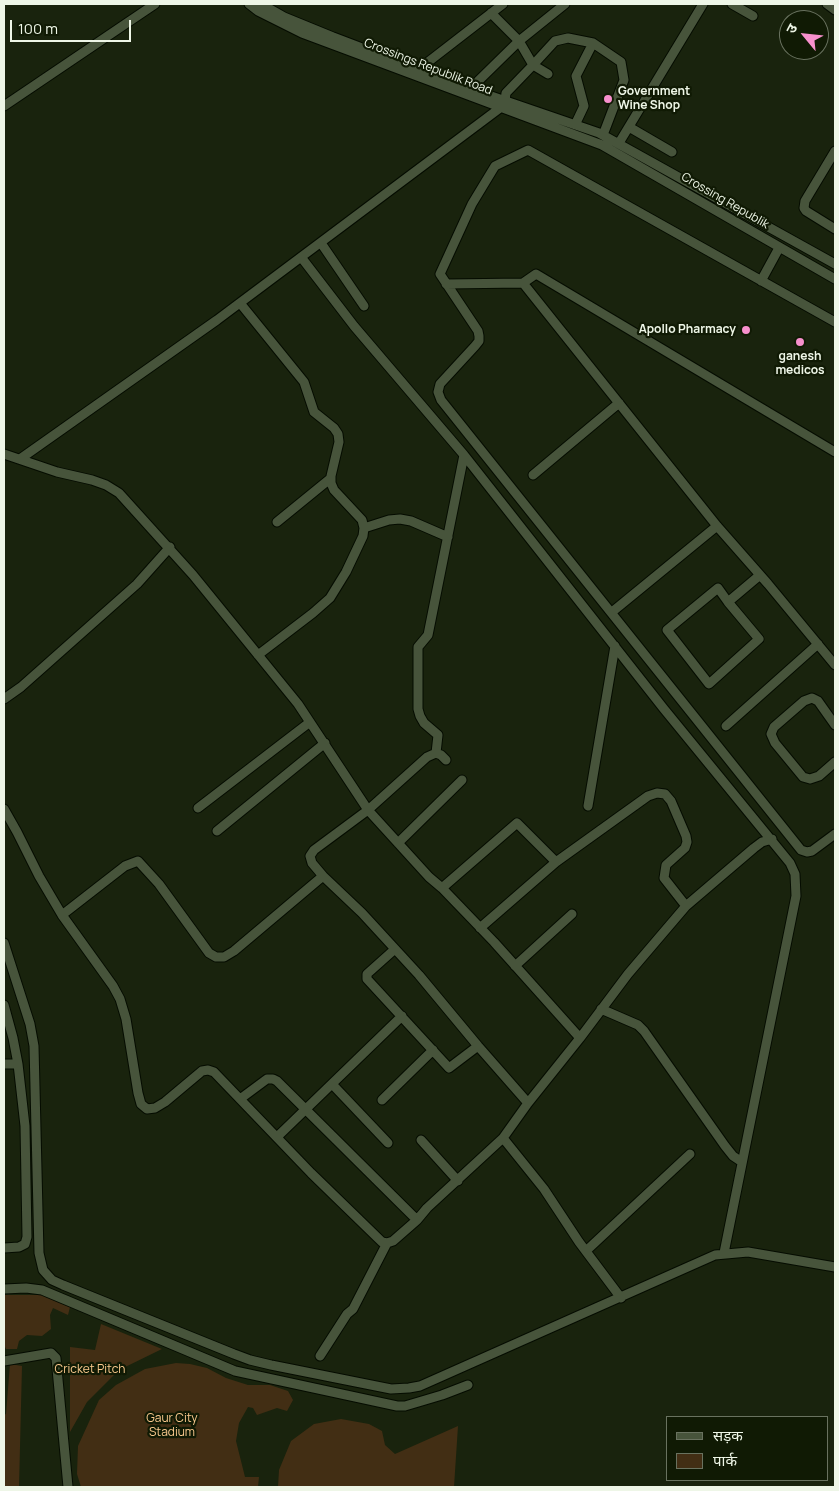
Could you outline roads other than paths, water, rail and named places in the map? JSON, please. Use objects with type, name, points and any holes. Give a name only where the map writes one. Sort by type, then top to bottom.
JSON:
[{"type":"street","points":[[4,106],[155,4]]},
{"type":"street","name":"Crossings Republik Road","points":[[248,4],[302,33],[611,144]]},
{"type":"street","points":[[261,4],[304,26],[470,89],[502,104],[575,124],[603,135],[611,144],[835,264]]},
{"type":"street","points":[[419,69],[503,4]]},
{"type":"street","points":[[470,89],[519,41],[565,4]]},
{"type":"street","points":[[611,144],[629,127],[703,4]]},
{"type":"street","points":[[732,4],[754,16]]},
{"type":"street","points":[[827,4],[835,10]]},
{"type":"street","points":[[491,13],[519,41],[533,65],[548,74]]},
{"type":"street","points":[[20,459],[240,303],[502,104],[506,93],[555,41],[568,38],[593,44],[621,62],[624,80],[603,135]]},
{"type":"street","points":[[575,124],[584,106],[576,76],[593,44]]},
{"type":"street","points":[[629,127],[672,152]]},
{"type":"street","name":"Crossing Republik","points":[[611,144],[779,248],[835,279]]},
{"type":"street","points":[[835,322],[528,150],[495,166],[472,204],[440,274],[478,331],[479,336],[475,346],[440,384],[438,388],[439,396],[801,850],[812,851],[835,834]]},
{"type":"street","points":[[835,151],[805,201],[804,208],[835,229]]},
{"type":"street","points":[[321,243],[364,306]]},
{"type":"street","points":[[761,281],[779,248]]},
{"type":"street","points":[[301,257],[354,326],[464,455],[615,646],[772,839],[790,863],[795,874],[796,896],[724,1253]]},
{"type":"street","points":[[446,284],[522,282],[536,274],[835,452]]},
{"type":"street","points":[[522,282],[717,526],[835,665]]},
{"type":"street","points":[[240,303],[304,382],[314,412],[334,428],[338,434],[339,442],[331,478],[334,490],[362,520],[364,528],[363,536],[346,572],[330,598],[258,655]]},
{"type":"street","points":[[533,475],[619,403]]},
{"type":"street","points":[[4,454],[58,472],[92,480],[106,485],[119,493],[170,548],[298,704],[368,810],[429,877],[480,928],[580,1038]]},
{"type":"street","points":[[436,753],[438,735],[424,723],[420,716],[418,647],[428,635],[464,455]]},
{"type":"street","points":[[277,522],[331,478]]},
{"type":"street","points":[[364,528],[388,520],[400,519],[411,521],[448,537]]},
{"type":"street","points":[[612,612],[717,526]]},
{"type":"street","points":[[4,699],[22,687],[137,584],[170,548]]},
{"type":"street","points":[[728,602],[760,575]]},
{"type":"street","points":[[718,588],[728,602],[759,639],[709,684],[667,630],[718,588]]},
{"type":"street","points":[[726,726],[818,644]]},
{"type":"street","points":[[588,806],[615,646]]},
{"type":"street","points":[[835,725],[818,702],[812,698],[804,700],[774,727],[771,734],[775,743],[803,777],[810,780],[819,776],[835,762]]},
{"type":"street","points":[[198,808],[310,722]]},
{"type":"street","points":[[217,831],[325,744]]},
{"type":"street","points":[[436,753],[446,760]]},
{"type":"street","points":[[436,753],[428,757],[368,810],[314,850],[310,856],[312,863],[323,876],[362,913],[419,975],[528,1103]]},
{"type":"street","points":[[398,843],[462,780]]},
{"type":"street","points":[[480,928],[556,862],[648,796],[657,793],[665,794],[671,801],[687,842],[680,855],[666,865],[664,878],[686,906]]},
{"type":"street","points":[[4,809],[62,915],[113,986],[120,999],[126,1019],[141,1104],[147,1109],[155,1108],[166,1102],[202,1071],[214,1072],[311,1173],[382,1242],[387,1243],[393,1241],[417,1220],[503,1138],[628,974],[686,906],[754,848],[762,842],[772,839]]},
{"type":"street","points":[[442,888],[517,823],[556,862]]},
{"type":"street","points":[[62,915],[125,866],[138,861],[159,884],[209,952],[216,958],[234,951],[323,876]]},
{"type":"street","points":[[515,966],[572,914]]},
{"type":"street","points":[[4,943],[30,1024],[34,1046],[39,1253],[43,1270],[52,1280],[250,1360],[391,1389],[420,1386],[715,1255],[748,1252],[835,1267]]},
{"type":"street","points":[[395,949],[366,976],[449,1068],[478,1046]]},
{"type":"street","points":[[4,1005],[18,1064],[25,1126],[27,1238],[24,1244],[19,1247],[4,1248]]},
{"type":"street","points":[[601,1009],[638,1025],[644,1031],[725,1146],[733,1156],[742,1162]]},
{"type":"street","points":[[277,1137],[402,1016]]},
{"type":"street","points":[[382,1100],[432,1050]]},
{"type":"street","points":[[4,1064],[18,1064]]},
{"type":"street","points":[[240,1099],[267,1079],[277,1081],[417,1220]]},
{"type":"street","points":[[332,1084],[388,1143]]},
{"type":"street","points":[[503,1138],[544,1189],[621,1298]]},
{"type":"street","points":[[421,1140],[458,1181]]},
{"type":"street","points":[[586,1250],[690,1154]]},
{"type":"street","points":[[320,1356],[353,1309],[387,1243]]},
{"type":"street","points":[[4,1289],[26,1288],[42,1290],[234,1371],[397,1406],[405,1406],[468,1385]]},
{"type":"street","points":[[4,1361],[51,1353],[56,1358],[68,1487]]},
{"type":"place","name":"Government Wine Shop","points":[[608,99]]},
{"type":"place","name":"Apollo Pharmacy","points":[[746,330]]},
{"type":"place","name":"ganesh medicos","points":[[800,342]]},
{"type":"park label","name":"Cricket Pitch","points":[[90,1370]]},
{"type":"park label","name":"Gaur City Stadium","points":[[172,1426]]}]
